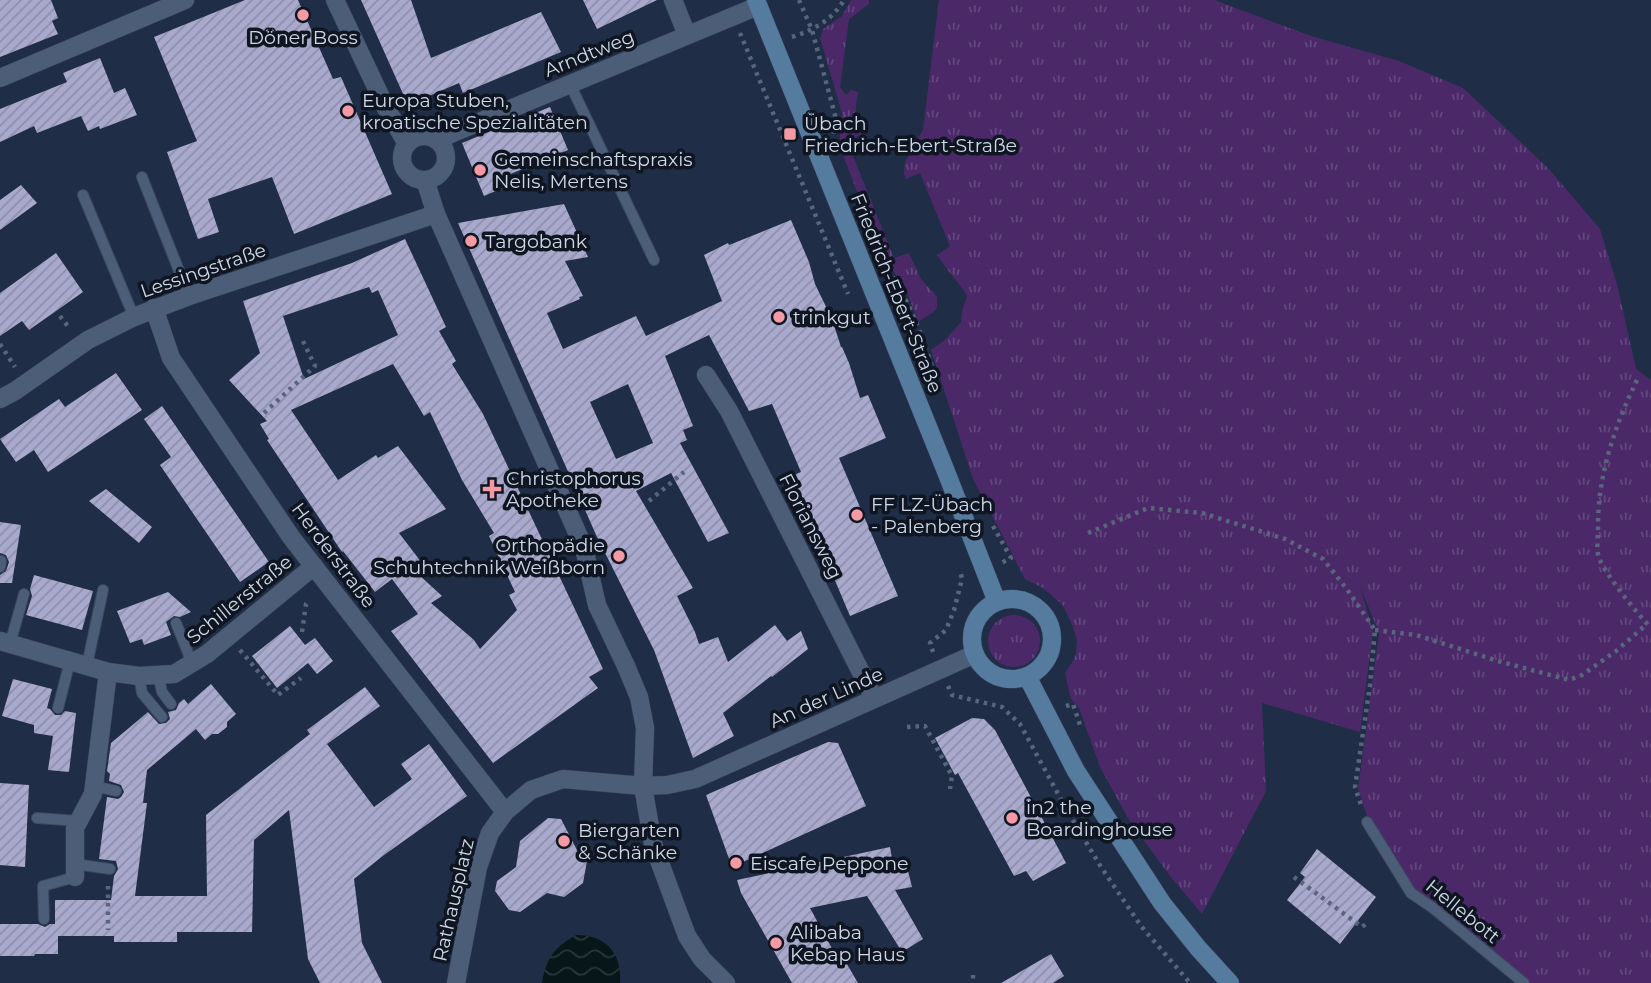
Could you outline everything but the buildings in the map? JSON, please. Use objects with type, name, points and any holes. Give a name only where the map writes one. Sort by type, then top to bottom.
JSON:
[{"type":"main road","name":"Friedrich-Ebert-Straße","points":[[757,3],[997,602]]},
{"type":"main road","points":[[1012,599],[1027,602],[1040,611],[1049,624],[1052,639],[1049,654],[1040,668],[1027,676],[1011,679],[996,676],[983,667],[975,654],[971,639],[974,623],[983,610],[997,602],[1012,599]]},
{"type":"main road","points":[[1027,676],[1076,771],[1143,874],[1198,948],[1230,983]]},
{"type":"street","points":[[0,78],[185,0]]},
{"type":"street","points":[[335,0],[386,108],[407,144]]},
{"type":"street","points":[[673,0],[687,35]]},
{"type":"street","name":"Arndtweg","points":[[436,139],[687,35],[757,3]]},
{"type":"street","points":[[419,136],[436,139],[444,149],[444,167],[436,177],[425,180],[411,176],[404,167],[402,154],[407,144],[419,136]]},
{"type":"street","points":[[425,180],[436,214],[584,548],[597,605],[639,697],[645,728],[643,786],[653,844],[687,936],[702,959],[726,983]]},
{"type":"street","name":"Lessingstraße","points":[[0,399],[88,340],[134,317],[189,296],[436,214]]},
{"type":"street","name":"Herderstraße","points":[[154,309],[171,358],[291,537],[505,812]]},
{"type":"street","name":"Floriansweg","points":[[706,375],[729,411],[874,698]]},
{"type":"street","name":"Schillerstraße","points":[[5,642],[108,672],[139,676],[174,674],[207,654],[314,566]]},
{"type":"street","name":"An der Linde","points":[[695,779],[975,654]]},
{"type":"street","points":[[75,870],[75,828],[93,794],[108,672]]},
{"type":"street","name":"Rathausplatz","points":[[456,983],[478,867],[490,834],[505,812],[531,790],[563,779],[643,786],[667,785],[695,779]]},
{"type":"lane","points":[[570,84],[654,260]]},
{"type":"lane","points":[[142,177],[189,296]]},
{"type":"lane","points":[[83,195],[134,317]]},
{"type":"lane","points":[[58,708],[78,663],[103,590]]},
{"type":"lane","points":[[5,642],[24,594]]},
{"type":"lane","points":[[176,623],[192,663]]},
{"type":"lane","points":[[158,675],[162,692],[172,704]]},
{"type":"lane","points":[[139,676],[142,693],[162,717]]},
{"type":"lane","points":[[94,786],[116,791]]},
{"type":"lane","points":[[37,818],[79,821]]},
{"type":"lane","name":"Hellebott","points":[[1367,822],[1411,893],[1524,983]]},
{"type":"lane","points":[[44,919],[43,886],[75,870],[110,869]]},
{"type":"path","points":[[799,0],[812,30],[836,13],[844,0]]},
{"type":"path","points":[[264,413],[315,366],[301,337]]},
{"type":"path","points":[[1375,630],[1416,635],[1498,662],[1569,680],[1582,674],[1649,626],[1612,579],[1598,555],[1597,508],[1606,459],[1622,412],[1637,380]]},
{"type":"path","points":[[649,501],[684,472]]},
{"type":"path","points":[[1088,533],[1148,509],[1202,513],[1285,539],[1323,559],[1375,630],[1355,787],[1367,822]]},
{"type":"path","points":[[962,579],[946,630],[930,643],[952,695],[1002,708],[1020,724],[1101,867],[1141,926],[1189,983]]},
{"type":"path","points":[[302,632],[306,604],[326,582]]},
{"type":"path","points":[[229,636],[278,695],[301,678]]},
{"type":"path","points":[[907,727],[925,726],[952,776],[950,789]]},
{"type":"path","points":[[75,870],[108,883],[108,930]]},
{"type":"path","points":[[1294,877],[1362,927],[1368,922]]},
{"type":"path","points":[[973,975],[973,983]]},
{"type":"green space","points":[[851,0],[869,0],[869,4],[849,19],[840,87],[846,95],[851,90],[858,92],[856,113],[862,134],[847,141],[894,258],[909,253],[921,279],[937,297],[937,308],[918,322],[909,297],[875,240],[839,144],[842,113],[820,38],[823,29],[842,16]]},
{"type":"green space","points":[[939,0],[1214,0],[1311,36],[1399,61],[1463,88],[1549,169],[1600,229],[1617,284],[1636,369],[1651,380],[1651,983],[1529,983],[1416,890],[1369,822],[1358,789],[1379,633],[1360,586],[1373,631],[1360,732],[1262,703],[1266,791],[1202,914],[1129,820],[1100,767],[1079,708],[1071,699],[1065,673],[1076,654],[1077,640],[1073,627],[1063,605],[1043,588],[1025,579],[973,479],[931,350],[945,340],[961,322],[967,296],[937,255],[950,246],[920,173],[906,179],[904,174],[905,162],[923,130]]},
{"type":"green space","points":[[1014,615],[1024,617],[1032,623],[1038,631],[1038,651],[1032,659],[1024,665],[1014,667],[1004,665],[996,659],[990,651],[988,641],[990,631],[996,623],[1004,617]]},
{"type":"water","points":[[576,935],[596,938],[610,948],[618,963],[620,983],[542,983],[552,954]]},
{"type":"place","name":"Döner Boss","points":[[303,15]]},
{"type":"place","name":"Europa Stuben, kroatische Spezialitäten","points":[[348,111]]},
{"type":"place","name":"Übach Friedrich-Ebert-Straße","points":[[790,134]]},
{"type":"place","name":"Gemeinschaftspraxis Nelis, Mertens","points":[[480,170]]},
{"type":"place","name":"Targobank","points":[[471,241]]},
{"type":"place","name":"trinkgut","points":[[779,317]]},
{"type":"place","name":"Christophorus Apotheke","points":[[492,489]]},
{"type":"place","name":"FF LZ-Übach - Palenberg","points":[[857,515]]},
{"type":"place","name":"Orthopädie Schuhtechnik Weißborn","points":[[619,556]]},
{"type":"place","name":"in2 the Boardinghouse","points":[[1012,818]]},
{"type":"place","name":"Biergarten & Schänke","points":[[564,841]]},
{"type":"place","name":"Eiscafe Peppone","points":[[736,863]]},
{"type":"place","name":"Alibaba Kebap Haus","points":[[776,943]]}]
